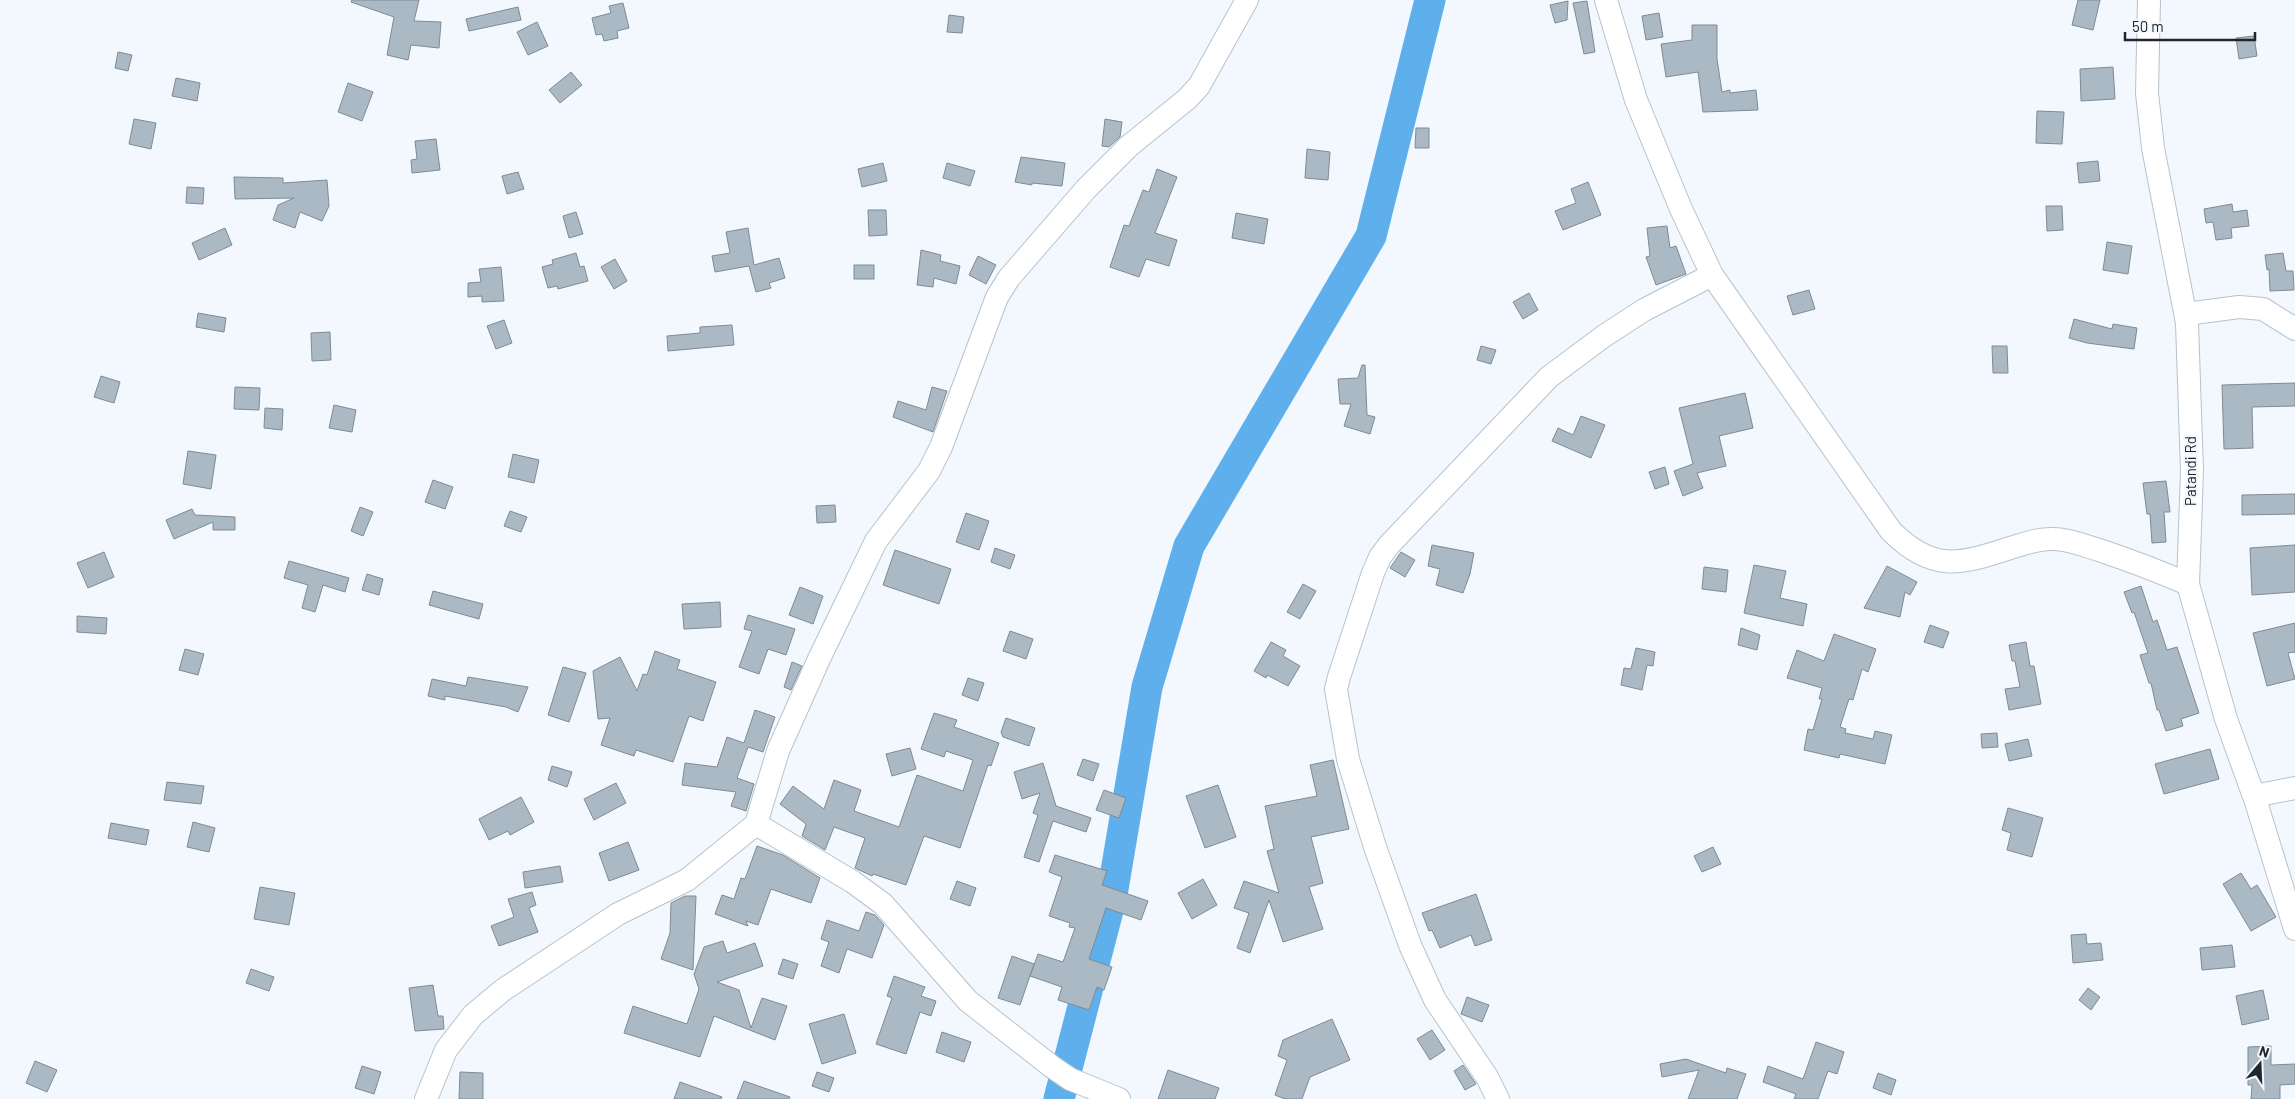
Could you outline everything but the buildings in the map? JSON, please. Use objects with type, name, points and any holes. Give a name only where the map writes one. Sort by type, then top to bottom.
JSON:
[{"type":"street","points":[[426,1099],[446,1050],[473,1015],[502,990],[618,914],[687,880],[756,824],[778,751],[819,658],[876,541],[929,472],[941,447],[997,297],[1005,284],[1086,189],[1129,146],[1193,92],[1211,68],[1247,0]]},
{"type":"street","points":[[1606,0],[1636,100],[1681,209],[1712,275],[1891,531],[1907,547],[1923,556],[1942,562],[1964,561],[2027,543],[2056,539],[2145,565],[2188,584]]},
{"type":"street","name":"Patandi Rd","points":[[2149,0],[2147,93],[2152,139],[2186,314],[2192,471],[2188,584],[2226,719],[2254,796],[2295,929]]},
{"type":"street","points":[[1498,1099],[1487,1077],[1435,1000],[1410,945],[1375,847],[1348,759],[1336,689],[1339,677],[1373,573],[1380,557],[1390,545],[1550,376],[1604,336],[1644,310],[1712,275]]},
{"type":"street","points":[[2186,314],[2239,307],[2263,309],[2295,329]]},
{"type":"street","points":[[2254,796],[2295,788]]},
{"type":"street","points":[[756,824],[853,882],[883,904],[968,1001],[1051,1066],[1070,1078],[1119,1099]]},
{"type":"waterway","points":[[1059,1099],[1112,895],[1147,687],[1189,546],[1371,236],[1430,0]]}]
